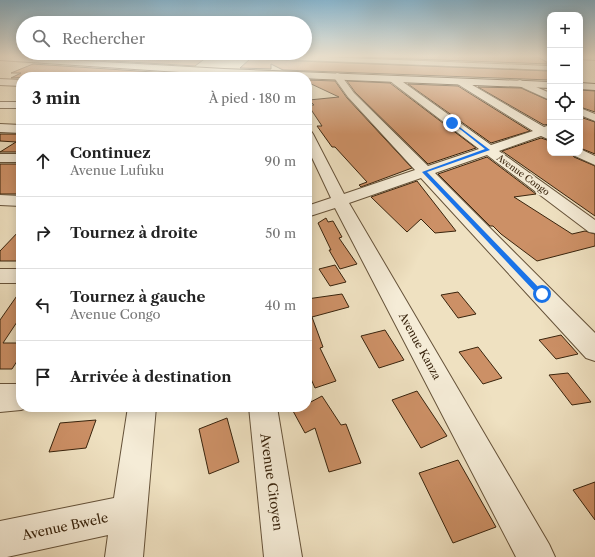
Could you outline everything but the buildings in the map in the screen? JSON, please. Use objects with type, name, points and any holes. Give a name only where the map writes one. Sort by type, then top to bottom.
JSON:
[{"type":"main road","points":[[520,82],[547,85]]},
{"type":"main road","points":[[583,86],[595,87]]},
{"type":"street","points":[[0,82],[16,83]]},
{"type":"street","points":[[341,82],[350,95],[595,350]]},
{"type":"street","name":"Avenue Congo","points":[[398,82],[595,228]]},
{"type":"street","points":[[461,82],[547,132]]},
{"type":"street","points":[[520,82],[547,96]]},
{"type":"street","points":[[0,105],[16,105]]},
{"type":"street","points":[[0,128],[16,129]]},
{"type":"street","points":[[312,210],[488,150],[547,132]]},
{"type":"street","name":"Avenue Kanza","points":[[312,144],[340,201],[536,557]]},
{"type":"street","points":[[583,155],[595,161]]},
{"type":"street","points":[[0,158],[16,158]]},
{"type":"street","points":[[0,200],[16,201]]},
{"type":"street","points":[[0,276],[16,276]]},
{"type":"street","points":[[0,398],[16,397]]},
{"type":"street","points":[[124,557],[141,412]]},
{"type":"street","name":"Avenue Citoyen","points":[[264,412],[283,557]]},
{"type":"street","name":"Avenue Bwele","points":[[0,540],[129,513]]},
{"type":"route","points":[[452,123],[488,150],[424,172],[542,294]]}]
